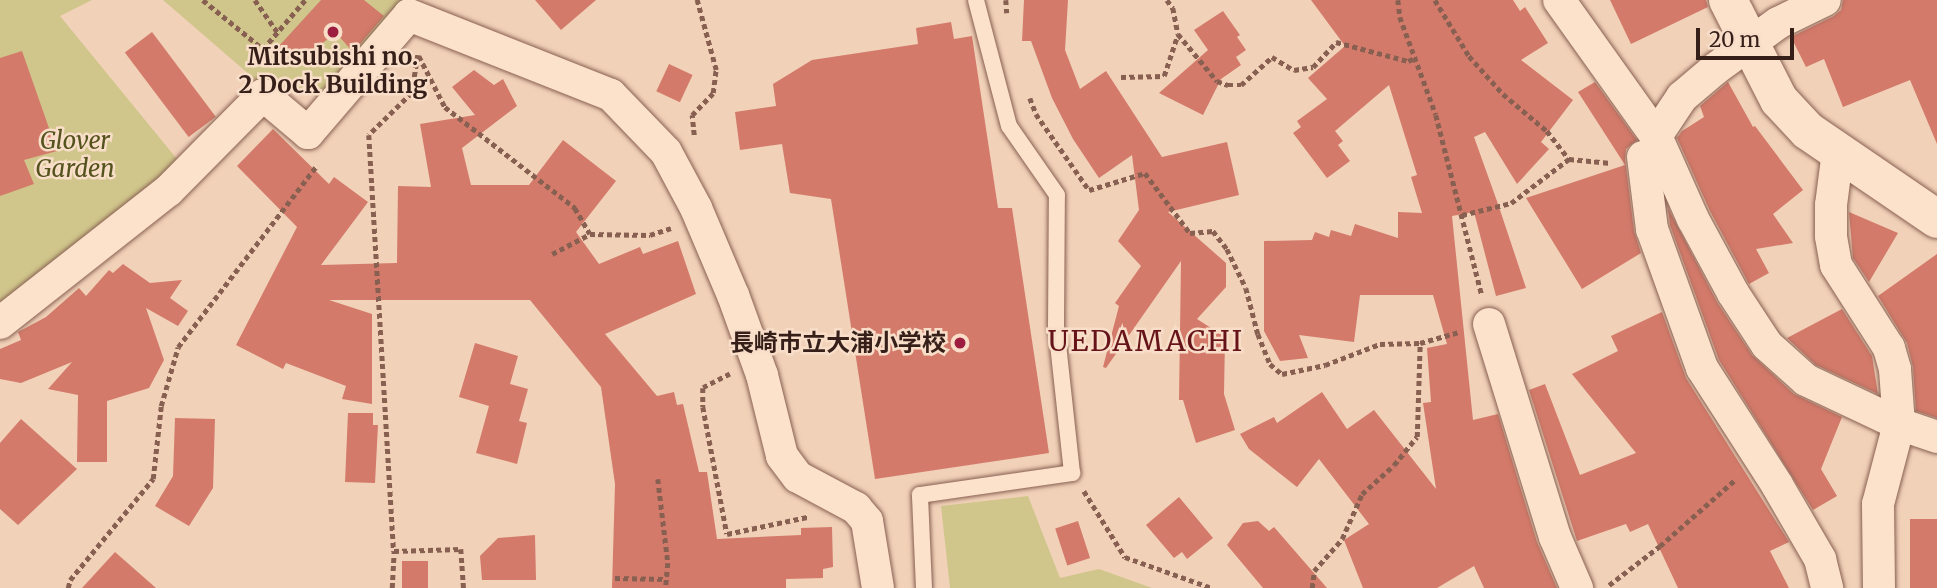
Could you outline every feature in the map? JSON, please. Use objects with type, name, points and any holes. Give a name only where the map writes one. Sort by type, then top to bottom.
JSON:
[{"type":"street","points":[[1559,0],[1693,219],[1733,293],[1767,345],[1806,380],[1899,424],[1937,437]]},
{"type":"street","points":[[1728,0],[1779,100],[1808,131],[1937,219]]},
{"type":"street","points":[[1825,0],[1778,23],[1682,97],[1649,146],[1652,229],[1702,368],[1820,559],[1827,588]]},
{"type":"street","points":[[0,323],[168,191],[263,95],[308,133],[409,15],[611,95],[666,152],[701,218],[733,295],[762,375],[782,457],[804,481],[856,508],[867,521],[877,588]]},
{"type":"street","points":[[1838,151],[1831,205],[1831,236],[1836,265],[1889,348],[1895,369],[1899,424],[1878,504],[1879,588]]},
{"type":"street","points":[[1489,324],[1555,537],[1577,588]]},
{"type":"lane","points":[[924,588],[919,495],[1072,473],[1056,325],[1057,195],[1009,126],[976,0]]},
{"type":"path","points":[[203,0],[263,49],[305,0]]},
{"type":"path","points":[[209,0],[212,8]]},
{"type":"path","points":[[255,0],[277,32]]},
{"type":"path","points":[[694,142],[692,115],[713,93],[716,70],[697,0]]},
{"type":"path","points":[[1006,0],[1007,26]]},
{"type":"path","points":[[1167,0],[1173,8],[1178,34],[1217,81],[1228,85],[1241,85],[1272,57],[1294,70],[1313,67],[1336,42],[1408,61],[1415,58]]},
{"type":"path","points":[[1027,91],[1037,114],[1089,190],[1145,173],[1190,233],[1213,231],[1227,249],[1245,288],[1270,364],[1282,374],[1325,365],[1380,344],[1420,343],[1489,324],[1436,116],[1400,17],[1398,0]]},
{"type":"path","points":[[1435,0],[1469,56],[1503,94],[1547,131],[1569,159]]},
{"type":"path","points":[[402,23],[445,107],[575,208],[590,234]]},
{"type":"path","points":[[1121,77],[1164,76],[1178,34]]},
{"type":"path","points":[[392,588],[394,551],[369,135],[412,93],[418,55]]},
{"type":"path","points":[[1462,215],[1511,203],[1569,159],[1608,163],[1649,146]]},
{"type":"path","points":[[68,588],[70,580],[153,479],[161,406],[178,347],[320,161]]},
{"type":"path","points":[[552,254],[590,234],[650,235],[701,218]]},
{"type":"path","points":[[1312,588],[1314,571],[1342,539],[1362,494],[1394,465],[1417,437],[1420,343]]},
{"type":"path","points":[[737,371],[703,388],[703,407],[727,534],[803,519],[813,514],[793,498],[804,481]]},
{"type":"path","points":[[1605,588],[1660,546],[1760,458]]},
{"type":"path","points":[[1072,473],[1125,557],[1212,588]]},
{"type":"path","points":[[658,479],[666,588]]},
{"type":"path","points":[[394,551],[461,549],[464,588]]},
{"type":"path","points":[[615,578],[667,579]]},
{"type":"green space","name":"Glover Garden","points":[[0,0],[92,0],[60,16],[181,164],[0,311]]},
{"type":"green space","points":[[163,0],[406,0],[327,99],[257,81]]},
{"type":"green space","points":[[1028,496],[1060,578],[1099,569],[1152,588],[950,588],[941,506]]},
{"type":"building","name":"Mitsubishi no. 2 Dock Building","points":[[321,0],[364,0],[384,16],[353,52],[336,33],[297,62],[279,46]]},
{"type":"building","points":[[535,0],[596,0],[561,30]]},
{"type":"building","points":[[1024,0],[1068,0],[1065,50],[1080,89],[1106,71],[1162,157],[1227,142],[1239,195],[1168,212],[1226,263],[1226,287],[1197,319],[1225,337],[1224,394],[1235,430],[1196,443],[1183,400],[1179,400],[1181,261],[1106,368],[1103,367],[1119,306],[1115,303],[1141,266],[1118,241],[1139,210],[1132,155],[1099,178],[1073,139],[1052,98],[1031,41],[1022,41]]},
{"type":"building","points":[[1311,0],[1513,0],[1520,11],[1525,7],[1548,43],[1521,60],[1573,100],[1541,142],[1549,149],[1517,184],[1485,132],[1474,137],[1498,204],[1494,209],[1499,207],[1526,288],[1496,296],[1474,212],[1452,216],[1473,420],[1498,414],[1537,542],[1557,588],[1484,588],[1474,566],[1437,588],[1363,588],[1344,540],[1369,524],[1319,459],[1297,487],[1249,449],[1240,434],[1274,417],[1277,423],[1322,392],[1347,429],[1374,410],[1436,489],[1423,403],[1431,402],[1427,348],[1447,344],[1433,295],[1360,295],[1354,342],[1299,335],[1308,358],[1280,361],[1264,331],[1264,241],[1312,240],[1315,232],[1329,237],[1331,230],[1351,236],[1355,224],[1398,238],[1398,212],[1422,213],[1411,177],[1417,175],[1389,85],[1335,131],[1343,141],[1338,145],[1350,161],[1327,178],[1293,133],[1301,127],[1297,121],[1327,99],[1308,78],[1345,46]]},
{"type":"building","points":[[1610,0],[1706,0],[1708,7],[1631,44]]},
{"type":"building","points":[[1843,0],[1937,0],[1937,144],[1910,80],[1843,107],[1824,59],[1806,67],[1791,37],[1834,16],[1841,10]]},
{"type":"building","points":[[1223,11],[1240,35],[1237,37],[1246,50],[1236,57],[1241,65],[1221,79],[1203,115],[1159,93],[1208,50],[1194,30]]},
{"type":"building","points":[[951,22],[954,39],[972,36],[998,208],[1012,208],[1049,453],[875,479],[831,199],[790,193],[782,144],[740,150],[735,112],[776,106],[773,84],[812,60],[918,44],[916,28]]},
{"type":"building","points":[[152,32],[216,117],[189,137],[125,52]]},
{"type":"building","points":[[22,51],[57,151],[24,160],[34,184],[0,196],[0,58]]},
{"type":"building","points":[[669,64],[693,75],[680,102],[656,91]]},
{"type":"building","points":[[474,70],[494,85],[503,79],[517,106],[462,148],[471,185],[529,185],[563,140],[616,181],[576,232],[599,264],[640,247],[643,254],[678,241],[696,294],[605,334],[657,396],[674,392],[677,405],[683,404],[699,472],[707,472],[717,539],[801,535],[801,528],[832,527],[833,567],[823,569],[823,578],[786,579],[786,588],[612,588],[615,484],[601,387],[530,300],[329,300],[372,314],[372,404],[342,399],[346,386],[286,363],[283,369],[236,345],[297,227],[237,166],[273,129],[329,184],[334,177],[368,202],[321,265],[397,263],[398,186],[431,187],[420,124],[475,115],[452,87]]},
{"type":"building","points":[[1595,82],[1637,140],[1626,149],[1625,159],[1634,231],[1641,253],[1582,289],[1526,198],[1625,165],[1578,92]]},
{"type":"building","points":[[1728,82],[1753,127],[1755,126],[1803,190],[1773,214],[1793,243],[1756,249],[1769,273],[1749,284],[1710,211],[1677,138],[1682,131],[1704,117],[1700,106]]},
{"type":"building","points":[[1668,208],[1717,302],[1752,355],[1794,394],[1842,417],[1821,469],[1837,496],[1813,510],[1719,360],[1670,225]]},
{"type":"building","points":[[1849,212],[1898,233],[1869,282],[1853,258]]},
{"type":"building","points":[[1937,254],[1937,418],[1916,411],[1913,367],[1907,343],[1878,296]]},
{"type":"building","points":[[123,264],[150,283],[182,280],[170,298],[188,311],[178,326],[146,308],[164,360],[149,388],[107,401],[107,462],[77,462],[78,395],[48,389],[72,362],[21,383],[0,379],[0,349],[21,340],[18,332],[46,317],[79,288],[86,296],[109,270],[113,273]]},
{"type":"building","points":[[1842,309],[1872,356],[1878,394],[1816,365],[1787,338]]},
{"type":"building","points":[[1662,312],[1686,378],[1789,542],[1770,551],[1789,588],[1678,588],[1648,524],[1630,532],[1626,524],[1577,541],[1529,390],[1545,384],[1580,475],[1636,453],[1572,374],[1618,351],[1611,336]]},
{"type":"building","points":[[475,343],[518,356],[510,384],[528,389],[519,421],[527,423],[517,464],[476,453],[489,406],[459,397]]},
{"type":"building","points":[[348,413],[373,413],[373,425],[378,425],[375,483],[345,482]]},
{"type":"building","points":[[175,418],[215,419],[213,488],[189,526],[155,506],[173,476]]},
{"type":"building","points":[[21,419],[77,469],[18,525],[0,509],[0,443]]},
{"type":"building","points":[[1179,497],[1213,538],[1187,559],[1182,552],[1174,558],[1146,525]]},
{"type":"building","points":[[1910,519],[1937,519],[1937,588],[1910,588]]},
{"type":"building","points":[[1078,521],[1090,558],[1067,566],[1055,528]]},
{"type":"building","points":[[1258,521],[1269,531],[1274,527],[1327,588],[1263,588],[1227,545],[1243,523]]},
{"type":"building","points":[[535,535],[536,580],[482,580],[480,556],[498,538]]},
{"type":"building","points":[[115,552],[156,588],[82,588]]},
{"type":"building","points":[[402,561],[428,561],[428,588],[402,588]]},
{"type":"place","name":"Mitsubishi no. 2 Dock Building","points":[[333,32]]},
{"type":"place","name":"長崎市立大浦小学校","points":[[960,343]]},
{"type":"district","name":"UEDAMACHI","points":[[1146,341]]}]
